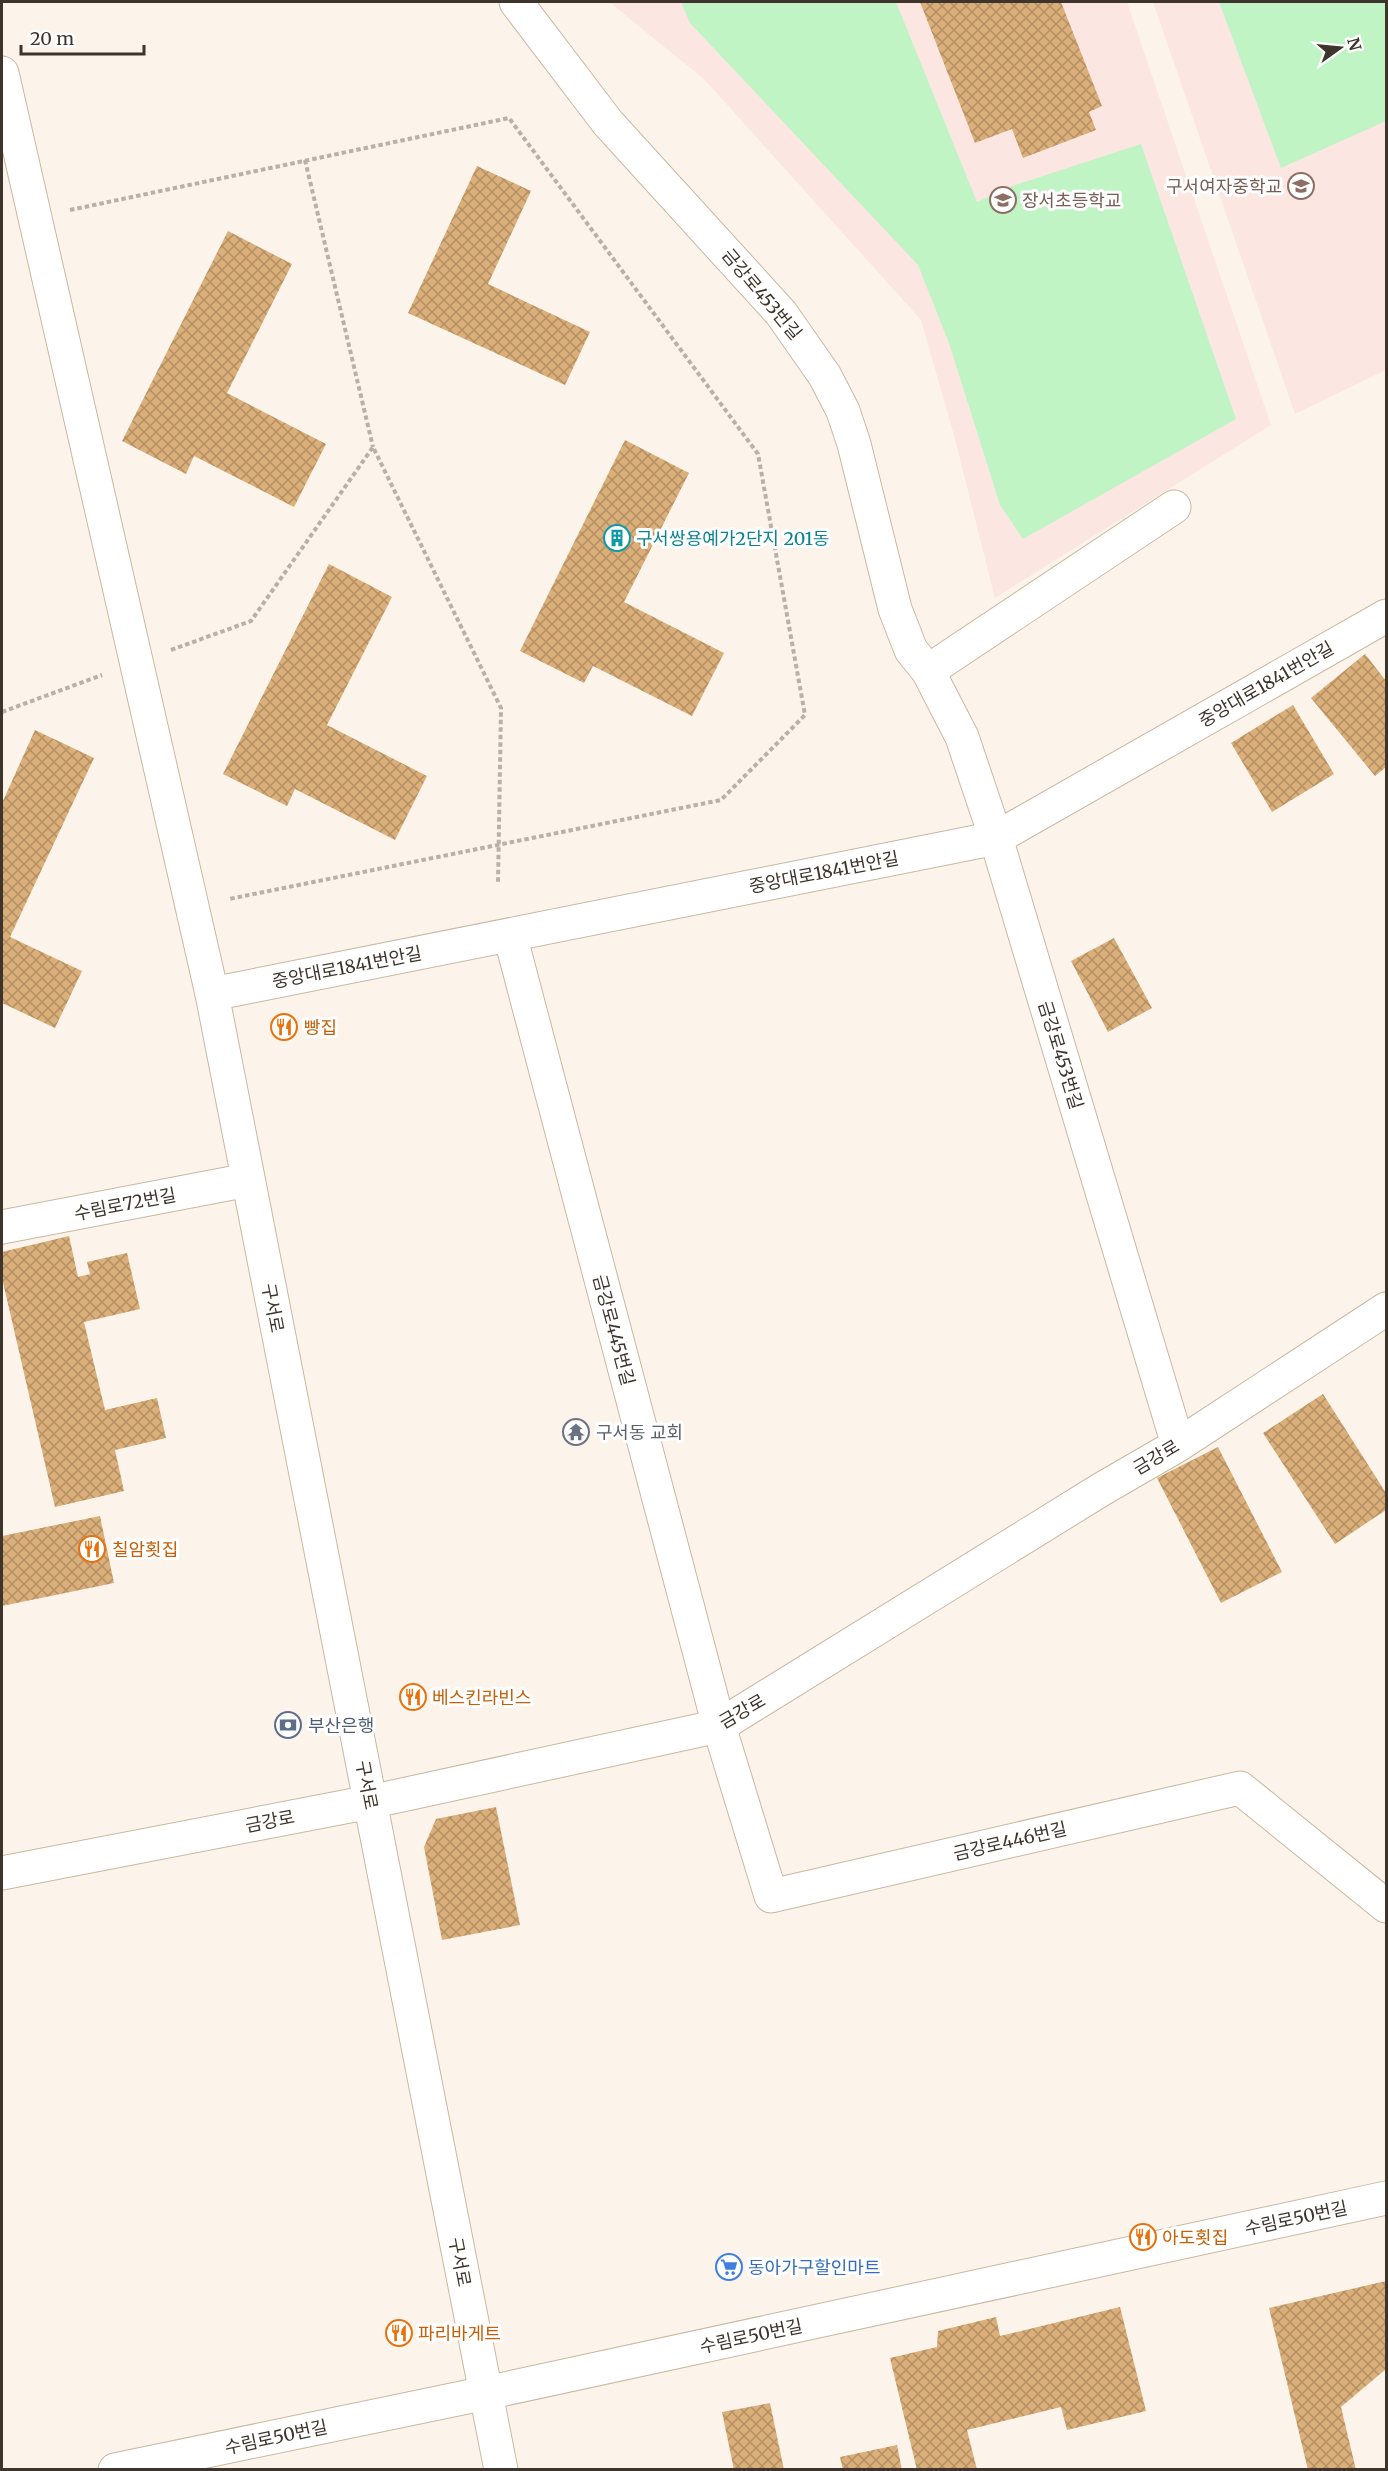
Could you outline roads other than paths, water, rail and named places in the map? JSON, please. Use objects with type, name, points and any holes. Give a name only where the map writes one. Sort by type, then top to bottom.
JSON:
[{"type":"street","name":"금강로453번길","points":[[516,2],[608,123],[781,313],[825,376],[843,411],[854,444],[895,609],[911,650],[928,671],[963,737],[996,837],[1178,1445]]},
{"type":"street","name":"구서로","points":[[2,73],[212,994],[501,2469]]},
{"type":"street","points":[[928,671],[1174,507]]},
{"type":"street","name":"중앙대로1841번안길","points":[[212,994],[996,837],[1386,616]]},
{"type":"street","name":"금강로445번길","points":[[510,934],[719,1726]]},
{"type":"street","name":"수림로72번길","points":[[2,1227],[248,1180]]},
{"type":"street","name":"금강로","points":[[2,1873],[370,1802],[719,1726],[1178,1445],[1386,1309]]},
{"type":"street","name":"금강로446번길","points":[[719,1726],[771,1896],[1240,1788],[1386,1906]]},
{"type":"street","name":"수림로50번길","points":[[115,2469],[486,2393],[1386,2198]]},
{"type":"place","name":"구서여자중학교","points":[[1301,186]]},
{"type":"place","name":"장서초등학교","points":[[1003,200]]},
{"type":"place","name":"구서쌍용예가2단지 201동","points":[[617,538]]},
{"type":"place","name":"빵집","points":[[284,1027]]},
{"type":"place","name":"구서동 교회","points":[[576,1432]]},
{"type":"place","name":"칠암횟집","points":[[92,1549]]},
{"type":"place","name":"베스킨라빈스","points":[[413,1697]]},
{"type":"place","name":"부산은행","points":[[288,1725]]},
{"type":"place","name":"아도횟집","points":[[1143,2237]]},
{"type":"place","name":"동아가구할인마트","points":[[729,2267]]},
{"type":"place","name":"파리바게트","points":[[399,2333]]}]
